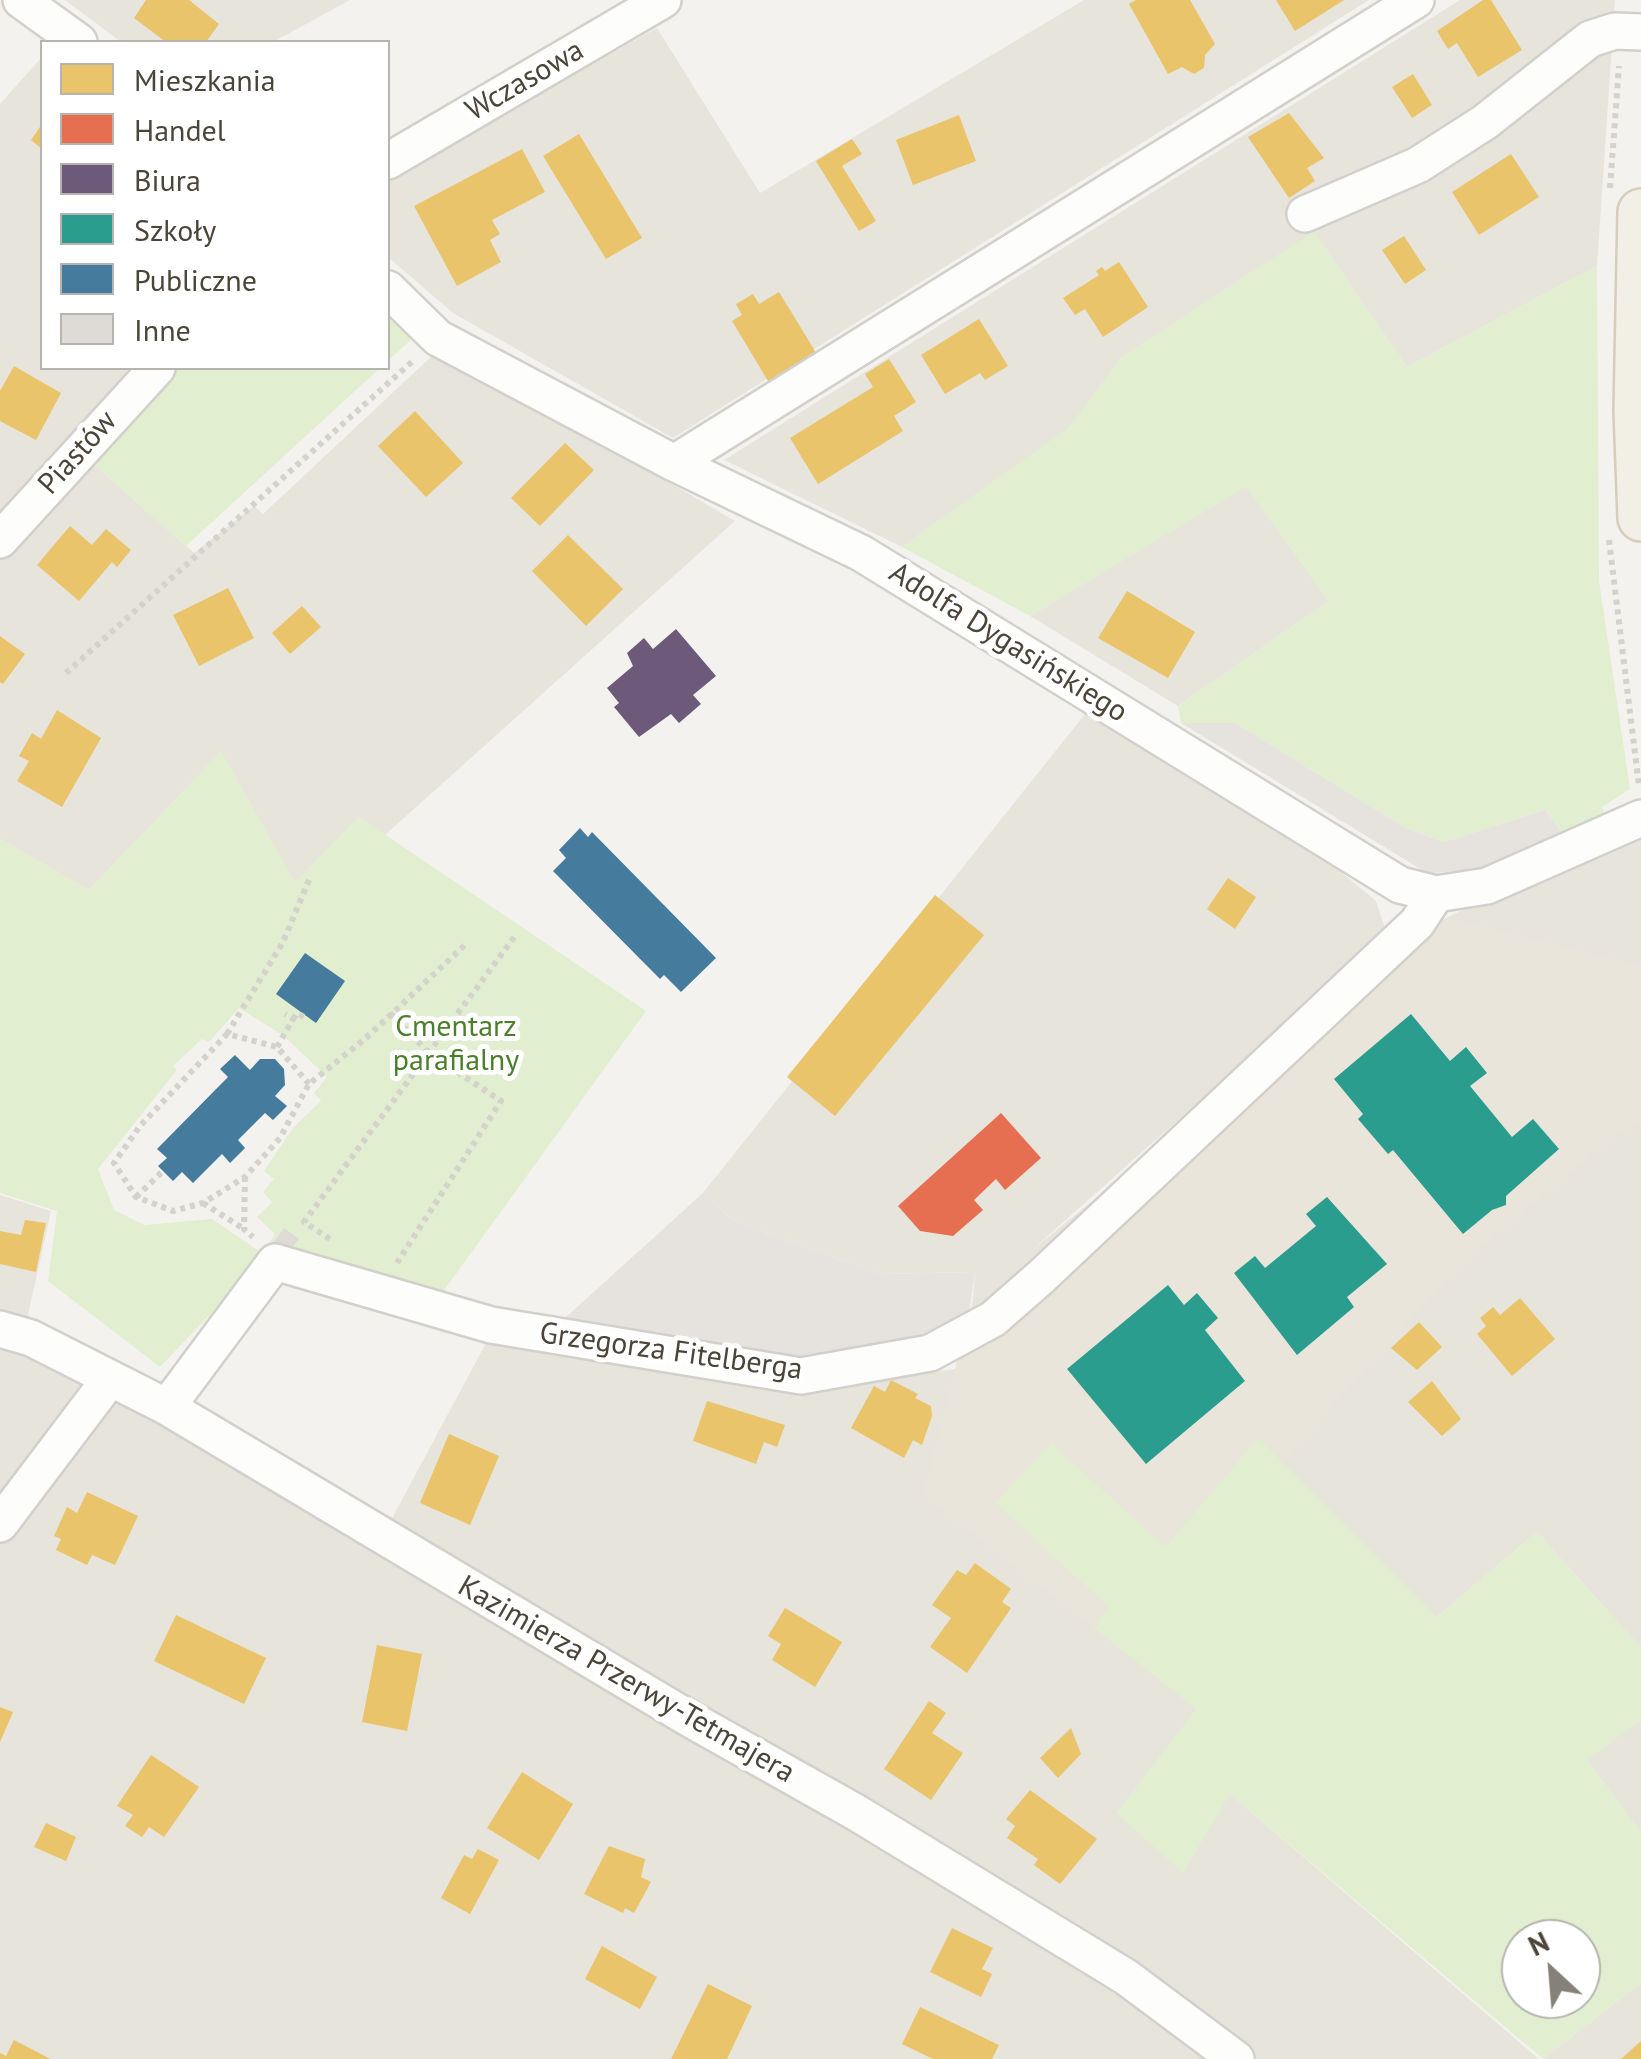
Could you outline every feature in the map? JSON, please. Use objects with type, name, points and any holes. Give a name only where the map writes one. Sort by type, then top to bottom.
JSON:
[{"type":"main road","points":[[1641,212],[1637,410],[1641,518]]},
{"type":"street","name":"Wczasowa","points":[[390,160],[663,0]]},
{"type":"street","points":[[674,463],[1416,0]]},
{"type":"street","points":[[34,4],[77,40]]},
{"type":"street","points":[[1304,214],[1418,165],[1508,105],[1590,39],[1615,30],[1641,32]]},
{"type":"street","name":"Adolfa Dygasińskiego","points":[[390,290],[438,338],[674,463],[861,552],[1400,884],[1436,894],[1487,886],[1641,818]]},
{"type":"street","name":"Piastów","points":[[0,540],[155,370]]},
{"type":"street","name":"Grzegorza Fitelberga","points":[[275,1262],[491,1324],[801,1376],[930,1353],[993,1319],[1041,1277],[1417,923],[1436,894]]},
{"type":"street","points":[[167,1407],[275,1262]]},
{"type":"street","name":"Kazimierza Przerwy-Tetmajera","points":[[0,1328],[31,1338],[167,1407],[1038,1922],[1126,1977],[1236,2059]]},
{"type":"street","points":[[0,1524],[109,1380]]},
{"type":"path","points":[[66,672],[438,338]]},
{"type":"path","points":[[310,880],[283,942],[227,1034],[140,1126],[114,1164],[136,1197],[174,1210],[203,1203],[245,1177],[280,1138],[309,1084],[466,943]]},
{"type":"path","points":[[304,1222],[516,936]]},
{"type":"path","points":[[390,1012],[429,1053],[500,1101],[391,1273]]},
{"type":"path","points":[[276,1046],[289,1016],[297,1013],[306,1018]]},
{"type":"path","points":[[227,1034],[276,1046],[309,1084]]},
{"type":"path","points":[[136,1197],[162,1172]]},
{"type":"path","points":[[244,1229],[245,1177]]},
{"type":"path","points":[[203,1203],[271,1251],[275,1262]]},
{"type":"shaded area","points":[[65,0],[350,0],[277,40],[118,40]]},
{"type":"shaded area","points":[[1084,0],[1369,0],[673,438],[453,313],[390,259],[390,178],[657,28],[760,193]]},
{"type":"shaded area","points":[[1460,0],[1615,0],[1597,266],[1407,367],[1314,232],[1122,357],[1069,428],[902,547],[724,460]]},
{"type":"shaded area","points":[[40,59],[40,370],[155,370],[79,451],[194,553],[254,506],[263,514],[435,353],[545,410],[735,521],[385,835],[359,817],[295,883],[221,752],[89,890],[0,839],[0,104]]},
{"type":"shaded area","points":[[1246,486],[1329,601],[1178,706],[1030,616]]},
{"type":"shaded area","points":[[1085,714],[1314,850],[1376,901],[1387,934],[1032,1250],[1429,927],[1486,898],[1641,836],[1641,1648],[1537,1532],[1437,1617],[1197,1709],[1117,1813],[1229,1793],[1539,2059],[0,2059],[0,1195],[51,1211],[28,1315],[383,1535],[492,1332],[647,1359],[776,1392],[955,1369],[973,1300],[975,1272],[881,1274],[733,1221],[703,1193]]},
{"type":"shaded area","points":[[1181,723],[1235,723],[1407,829],[1444,842],[1545,810],[1563,834],[1475,870],[1427,873]]},
{"type":"shaded area","points":[[1447,918],[1641,965],[1641,1121],[1611,1139],[1462,1263],[1282,1462],[1258,1439],[1094,1628],[923,1495],[958,1359]]},
{"type":"shaded area","points":[[703,1193],[733,1221],[881,1274],[975,1272],[967,1327],[820,1359],[704,1352],[555,1327]]},
{"type":"shaded area","points":[[1641,1720],[1641,1833],[1586,1759]]},
{"type":"shaded area","points":[[1641,1983],[1641,2059],[1543,2059],[1595,2019],[1601,2019],[1601,2014]]},
{"type":"green space","points":[[1314,231],[1407,367],[1597,266],[1599,581],[1630,789],[1602,807],[1605,815],[1563,834],[1545,810],[1444,842],[1407,829],[1235,723],[1181,723],[1178,706],[1329,601],[1246,487],[1030,616],[902,547],[1068,428],[1122,357]]},
{"type":"green space","points":[[390,316],[415,336],[390,359]]},
{"type":"green space","points":[[167,370],[378,370],[186,546],[88,459]]},
{"type":"green space","name":"Cmentarz parafialny","points":[[221,751],[295,882],[359,817],[646,1011],[440,1296],[271,1251],[160,1367],[48,1281],[57,1211],[0,1193],[0,839],[89,890]],"holes":[[[239,1008],[284,1036],[327,1077],[314,1093],[321,1101],[293,1128],[264,1171],[274,1179],[263,1192],[272,1202],[257,1217],[275,1234],[262,1253],[212,1219],[144,1225],[114,1210],[98,1169],[177,1070],[173,1066],[202,1039],[209,1042]]]},
{"type":"green space","points":[[1258,1438],[1437,1617],[1537,1532],[1641,1648],[1641,1720],[1587,1760],[1641,1833],[1641,1983],[1601,2014],[1601,1919],[1501,1919],[1501,2019],[1595,2019],[1543,2059],[1230,1794],[1183,1873],[1116,1813],[1196,1709],[1094,1628],[1109,1607],[995,1503],[1051,1443],[1165,1547]]},
{"type":"building: Mieszkania","points":[[146,0],[189,0],[219,24],[207,40],[163,40],[134,18]]},
{"type":"building: Mieszkania","points":[[1136,0],[1190,0],[1215,44],[1205,55],[1204,68],[1194,74],[1182,67],[1168,74],[1129,4]]},
{"type":"building: Mieszkania","points":[[1276,0],[1344,0],[1295,31]]},
{"type":"building: Mieszkania","points":[[1483,0],[1491,0],[1522,50],[1478,77],[1457,43],[1448,49],[1437,31]]},
{"type":"building: Mieszkania","points":[[1413,74],[1432,105],[1412,118],[1392,87]]},
{"type":"building: Mieszkania","points":[[1289,113],[1324,158],[1307,168],[1315,181],[1289,198],[1248,137]]},
{"type":"building: Mieszkania","points":[[959,115],[976,161],[913,185],[896,140]]},
{"type":"building: Mieszkania","points":[[40,127],[40,147],[31,140]]},
{"type":"building: Mieszkania","points":[[579,134],[642,238],[606,259],[543,156]]},
{"type":"building: Mieszkania","points":[[852,139],[862,154],[842,166],[876,221],[859,231],[816,161]]},
{"type":"building: Mieszkania","points":[[522,149],[545,192],[492,220],[500,234],[490,240],[501,262],[457,286],[414,206]]},
{"type":"building: Mieszkania","points":[[1511,154],[1539,197],[1479,235],[1452,192]]},
{"type":"building: Mieszkania","points":[[1404,236],[1426,270],[1405,284],[1382,250]]},
{"type":"building: Mieszkania","points":[[1119,262],[1148,307],[1103,337],[1085,309],[1075,315],[1063,298],[1099,275],[1096,271],[1102,267],[1105,271]]},
{"type":"building: Mieszkania","points":[[779,292],[815,351],[811,362],[771,386],[732,321],[742,315],[736,304],[753,294],[759,304]]},
{"type":"building: Mieszkania","points":[[979,319],[1008,366],[985,380],[980,373],[945,394],[921,355]]},
{"type":"building: Mieszkania","points":[[889,359],[916,402],[894,416],[903,431],[818,484],[790,438],[873,387],[865,374]]},
{"type":"building: Mieszkania","points":[[14,366],[61,393],[36,440],[0,421],[0,391]]},
{"type":"building: Mieszkania","points":[[415,411],[463,463],[426,497],[378,446]]},
{"type":"building: Mieszkania","points":[[565,443],[594,470],[540,526],[511,498]]},
{"type":"building: Mieszkania","points":[[70,526],[92,545],[106,529],[131,550],[117,567],[112,562],[79,601],[37,565]]},
{"type":"building: Mieszkania","points":[[568,535],[623,589],[586,626],[532,571]]},
{"type":"building: Mieszkania","points":[[228,588],[254,638],[199,666],[173,615]]},
{"type":"building: Mieszkania","points":[[1127,591],[1195,632],[1168,678],[1098,638]]},
{"type":"building: Mieszkania","points":[[302,606],[321,627],[290,654],[272,633]]},
{"type":"building: Mieszkania","points":[[0,636],[25,654],[3,684],[0,682]]},
{"type":"building: Mieszkania","points":[[57,710],[101,738],[62,807],[17,781],[29,761],[19,756],[32,733],[41,739]]},
{"type":"building: Mieszkania","points":[[1228,878],[1256,897],[1235,929],[1207,909]]},
{"type":"building: Mieszkania","points":[[935,895],[984,935],[835,1116],[787,1077]]},
{"type":"building: Mieszkania","points":[[25,1220],[46,1223],[36,1272],[0,1264],[0,1231],[21,1235]]},
{"type":"building: Mieszkania","points":[[1520,1298],[1555,1339],[1512,1376],[1477,1334],[1486,1326],[1480,1318],[1493,1307],[1500,1315]]},
{"type":"building: Mieszkania","points":[[1419,1322],[1442,1347],[1417,1370],[1391,1348]]},
{"type":"building: Mieszkania","points":[[891,1380],[931,1406],[932,1416],[922,1445],[913,1440],[904,1458],[851,1428],[874,1386],[885,1392]]},
{"type":"building: Mieszkania","points":[[1432,1381],[1461,1419],[1442,1436],[1408,1402]]},
{"type":"building: Mieszkania","points":[[707,1401],[785,1425],[777,1447],[764,1442],[756,1464],[693,1441]]},
{"type":"building: Mieszkania","points":[[449,1434],[499,1456],[470,1525],[420,1503]]},
{"type":"building: Mieszkania","points":[[87,1492],[138,1516],[115,1565],[92,1555],[87,1565],[56,1550],[61,1539],[54,1536],[67,1507],[77,1513]]},
{"type":"building: Mieszkania","points":[[975,1563],[1011,1589],[1002,1602],[1011,1608],[967,1673],[930,1647],[951,1618],[932,1605],[957,1570],[966,1575]]},
{"type":"building: Mieszkania","points":[[785,1608],[842,1642],[815,1687],[772,1660],[781,1644],[768,1636]]},
{"type":"building: Mieszkania","points":[[176,1615],[266,1658],[244,1704],[154,1661]]},
{"type":"building: Mieszkania","points":[[377,1645],[422,1654],[407,1731],[362,1722]]},
{"type":"building: Mieszkania","points":[[929,1701],[946,1713],[932,1733],[963,1753],[931,1800],[884,1769]]},
{"type":"building: Mieszkania","points":[[0,1707],[13,1712],[0,1742]]},
{"type":"building: Mieszkania","points":[[1071,1728],[1081,1754],[1058,1778],[1040,1758]]},
{"type":"building: Mieszkania","points":[[151,1755],[199,1787],[164,1837],[149,1827],[142,1837],[125,1826],[133,1815],[117,1806]]},
{"type":"building: Mieszkania","points":[[522,1772],[573,1804],[539,1860],[487,1828]]},
{"type":"building: Mieszkania","points":[[1030,1790],[1097,1839],[1060,1884],[1034,1865],[1038,1859],[1007,1838],[1015,1826],[1006,1819]]},
{"type":"building: Mieszkania","points":[[46,1823],[76,1837],[66,1861],[34,1847]]},
{"type":"building: Mieszkania","points":[[609,1846],[645,1859],[641,1877],[651,1882],[634,1913],[625,1908],[623,1913],[584,1894]]},
{"type":"building: Mieszkania","points":[[478,1849],[499,1860],[470,1914],[441,1898],[464,1855],[472,1859]]},
{"type":"building: Mieszkania","points":[[952,1928],[993,1948],[982,1969],[992,1974],[981,1997],[930,1972]]},
{"type":"building: Mieszkania","points":[[602,1946],[657,1977],[640,2009],[585,1979]]},
{"type":"building: Mieszkania","points":[[708,1984],[752,2006],[727,2059],[671,2059]]},
{"type":"building: Mieszkania","points":[[920,2007],[999,2045],[992,2059],[933,2059],[902,2044]]},
{"type":"building: Mieszkania","points":[[14,2040],[50,2059],[0,2059],[0,2053],[6,2056]]},
{"type":"building: Mieszkania","points":[[1641,2041],[1641,2059],[1621,2059]]},
{"type":"building: Handel","points":[[1001,1113],[1041,1158],[1005,1190],[996,1179],[974,1200],[983,1210],[953,1236],[920,1231],[898,1206]]},
{"type":"building: Biura","points":[[676,629],[716,676],[693,695],[701,704],[679,723],[671,714],[639,737],[614,707],[619,703],[607,688],[633,666],[627,653],[644,638],[653,649]]},
{"type":"building: Szkoły","points":[[1411,1014],[1450,1061],[1466,1047],[1487,1073],[1470,1086],[1512,1137],[1533,1119],[1559,1149],[1506,1196],[1506,1205],[1492,1210],[1463,1234],[1393,1150],[1388,1154],[1358,1119],[1363,1114],[1334,1079]]},
{"type":"building: Szkoły","points":[[1327,1197],[1387,1264],[1347,1297],[1354,1307],[1297,1355],[1234,1273],[1255,1256],[1265,1268],[1316,1226],[1306,1214]]},
{"type":"building: Szkoły","points":[[1168,1285],[1184,1305],[1197,1293],[1218,1318],[1205,1330],[1245,1381],[1146,1464],[1067,1369]]},
{"type":"building: Publiczne","points":[[580,828],[588,837],[592,832],[716,958],[681,992],[664,975],[660,979],[553,871],[566,858],[559,850]]},
{"type":"building: Publiczne","points":[[305,953],[345,981],[316,1023],[276,994]]},
{"type":"building: Publiczne","points":[[235,1055],[250,1070],[260,1059],[275,1059],[284,1069],[285,1085],[275,1096],[287,1106],[273,1120],[265,1113],[238,1140],[245,1148],[230,1163],[222,1154],[193,1183],[182,1172],[173,1181],[158,1166],[167,1158],[157,1149],[228,1077],[220,1069]]},
{"type":"building: Inne","points":[[284,1228],[299,1239],[288,1253],[274,1242]]}]
